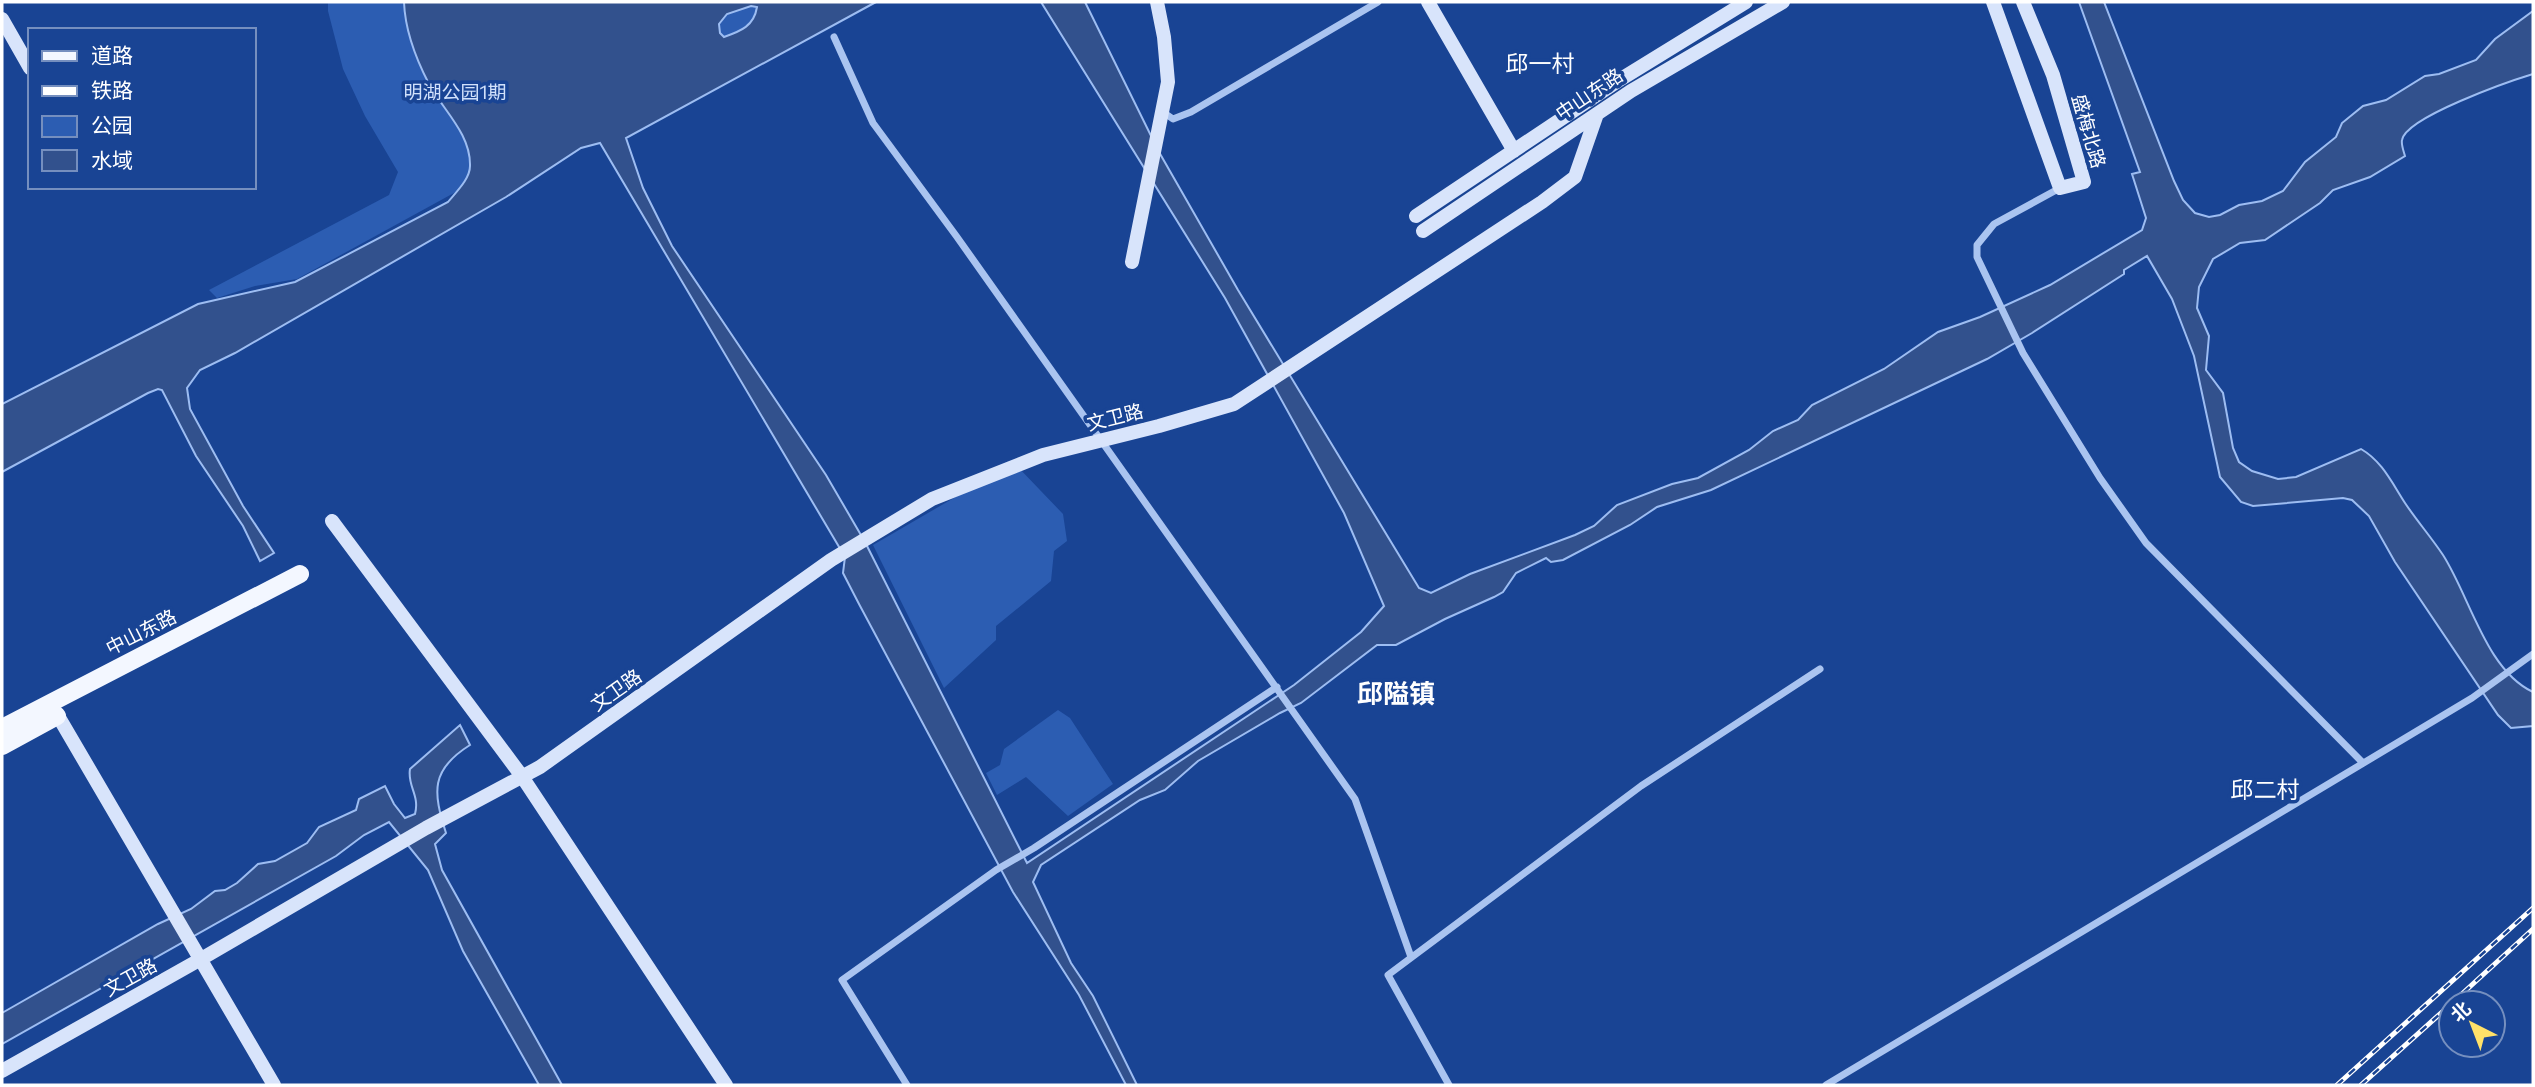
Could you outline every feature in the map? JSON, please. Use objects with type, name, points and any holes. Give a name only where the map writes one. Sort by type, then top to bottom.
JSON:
[{"type":"main road","name":"中山东路","points":[[2,746],[53,709],[300,574]]},
{"type":"main road","name":"中山东路","points":[[2,727],[53,709]]},
{"type":"street","points":[[1132,262],[1168,82],[1164,37],[1157,2]]},
{"type":"street","points":[[1163,112],[1173,118],[1191,112],[1378,2]]},
{"type":"street","points":[[1428,2],[1514,151]]},
{"type":"street","name":"中山东路","points":[[1416,216],[1621,79],[1746,2]]},
{"type":"street","name":"中山东路","points":[[1423,231],[1631,91],[1783,2]]},
{"type":"street","points":[[1993,2],[2060,188],[1994,225],[1977,245],[1978,257],[1994,296],[2023,354],[2100,478],[2146,543],[2363,763]]},
{"type":"street","name":"盛梅北路","points":[[2023,2],[2053,75],[2084,182],[2060,188]]},
{"type":"street","points":[[2,19],[28,64]]},
{"type":"street","points":[[834,37],[873,123],[1355,799],[1411,957]]},
{"type":"street","name":"文卫路","points":[[2,1071],[426,828],[540,767],[831,560],[932,499],[1043,455],[1234,404],[1542,202],[1575,177],[1597,114]]},
{"type":"street","points":[[332,521],[521,775],[726,1085]]},
{"type":"street","points":[[1826,1085],[2472,698],[2533,654]]},
{"type":"street","points":[[1449,1085],[1388,975],[1641,786],[1820,669]]},
{"type":"street","points":[[907,1085],[842,980],[996,870],[1034,848],[1277,687]]},
{"type":"street","points":[[53,709],[274,1085]]},
{"type":"green space","name":"明湖公园1期","points":[[328,2],[790,2],[746,33],[297,279],[255,286],[217,298],[209,290],[389,195],[398,172],[365,116],[343,69]]},
{"type":"green space","points":[[1014,463],[1063,514],[1067,541],[1054,551],[1051,581],[996,626],[996,640],[944,688],[873,545]]},
{"type":"green space","points":[[1058,710],[1070,718],[1113,784],[1068,816],[1026,777],[997,795],[986,773],[1000,765],[1004,749]]},
{"type":"water","points":[[404,2],[876,2],[626,138],[643,188],[672,246],[826,475],[865,542],[1027,863],[1294,685],[1361,632],[1384,606],[1344,513],[1225,298],[1041,2],[1085,2],[1159,152],[1238,290],[1419,588],[1431,593],[1470,574],[1575,535],[1594,526],[1617,505],[1672,484],[1698,478],[1749,450],[1773,431],[1798,420],[1812,405],[1884,369],[1938,332],[1980,317],[2050,285],[2142,230],[2146,218],[2132,174],[2140,172],[2079,2],[2104,2],[2183,200],[2195,213],[2209,217],[2220,215],[2239,205],[2262,201],[2283,191],[2305,162],[2336,137],[2342,123],[2363,106],[2386,100],[2425,76],[2439,74],[2476,60],[2495,39],[2533,11],[2533,74],[2460,101],[2421,121],[2408,131],[2402,140],[2405,156],[2370,177],[2333,190],[2320,203],[2265,240],[2240,243],[2213,259],[2199,287],[2197,308],[2209,336],[2206,370],[2223,393],[2233,448],[2239,462],[2252,471],[2278,479],[2296,477],[2361,449],[2375,460],[2443,555],[2491,650],[2517,682],[2533,692],[2533,726],[2511,728],[2498,715],[2395,562],[2369,516],[2352,500],[2343,498],[2253,506],[2241,502],[2220,477],[2194,356],[2172,299],[2147,256],[2124,270],[2124,274],[1987,359],[1711,490],[1657,507],[1630,525],[1563,560],[1551,562],[1546,558],[1516,573],[1503,592],[1396,645],[1377,645],[1301,703],[1198,761],[1165,790],[1140,800],[1041,865],[1033,882],[1071,963],[1093,996],[1137,1085],[1126,1085],[1079,995],[1013,892],[859,604],[843,573],[845,557],[600,143],[581,148],[506,197],[235,353],[200,370],[187,388],[190,409],[243,506],[274,553],[260,561],[243,526],[196,456],[162,390],[148,393],[2,472],[2,404],[198,304],[295,282],[448,202],[468,176],[469,154],[461,133],[435,94],[420,65]],"holes":[[[751,6],[757,7],[753,19],[746,27],[724,37],[720,33],[719,24],[727,14]]]},
{"type":"water","points":[[460,725],[470,745],[448,764],[438,783],[437,794],[446,833],[435,844],[442,870],[562,1085],[539,1085],[463,951],[428,870],[389,822],[364,835],[336,856],[2,1044],[2,1013],[158,924],[191,909],[215,891],[225,890],[258,864],[275,861],[307,843],[319,827],[356,810],[359,799],[385,786],[405,818],[415,814],[416,801],[410,781],[410,769]]},
{"type":"railway","points":[[2337,1085],[2533,908]]},
{"type":"railway","points":[[2467,989],[2533,929]]},
{"type":"railway","points":[[2361,1085],[2437,1017]]},
{"type":"district","name":"邱一村","points":[[1540,64]]},
{"type":"district","name":"邱隘镇","points":[[1396,694]]},
{"type":"district","name":"邱二村","points":[[2265,790]]}]
